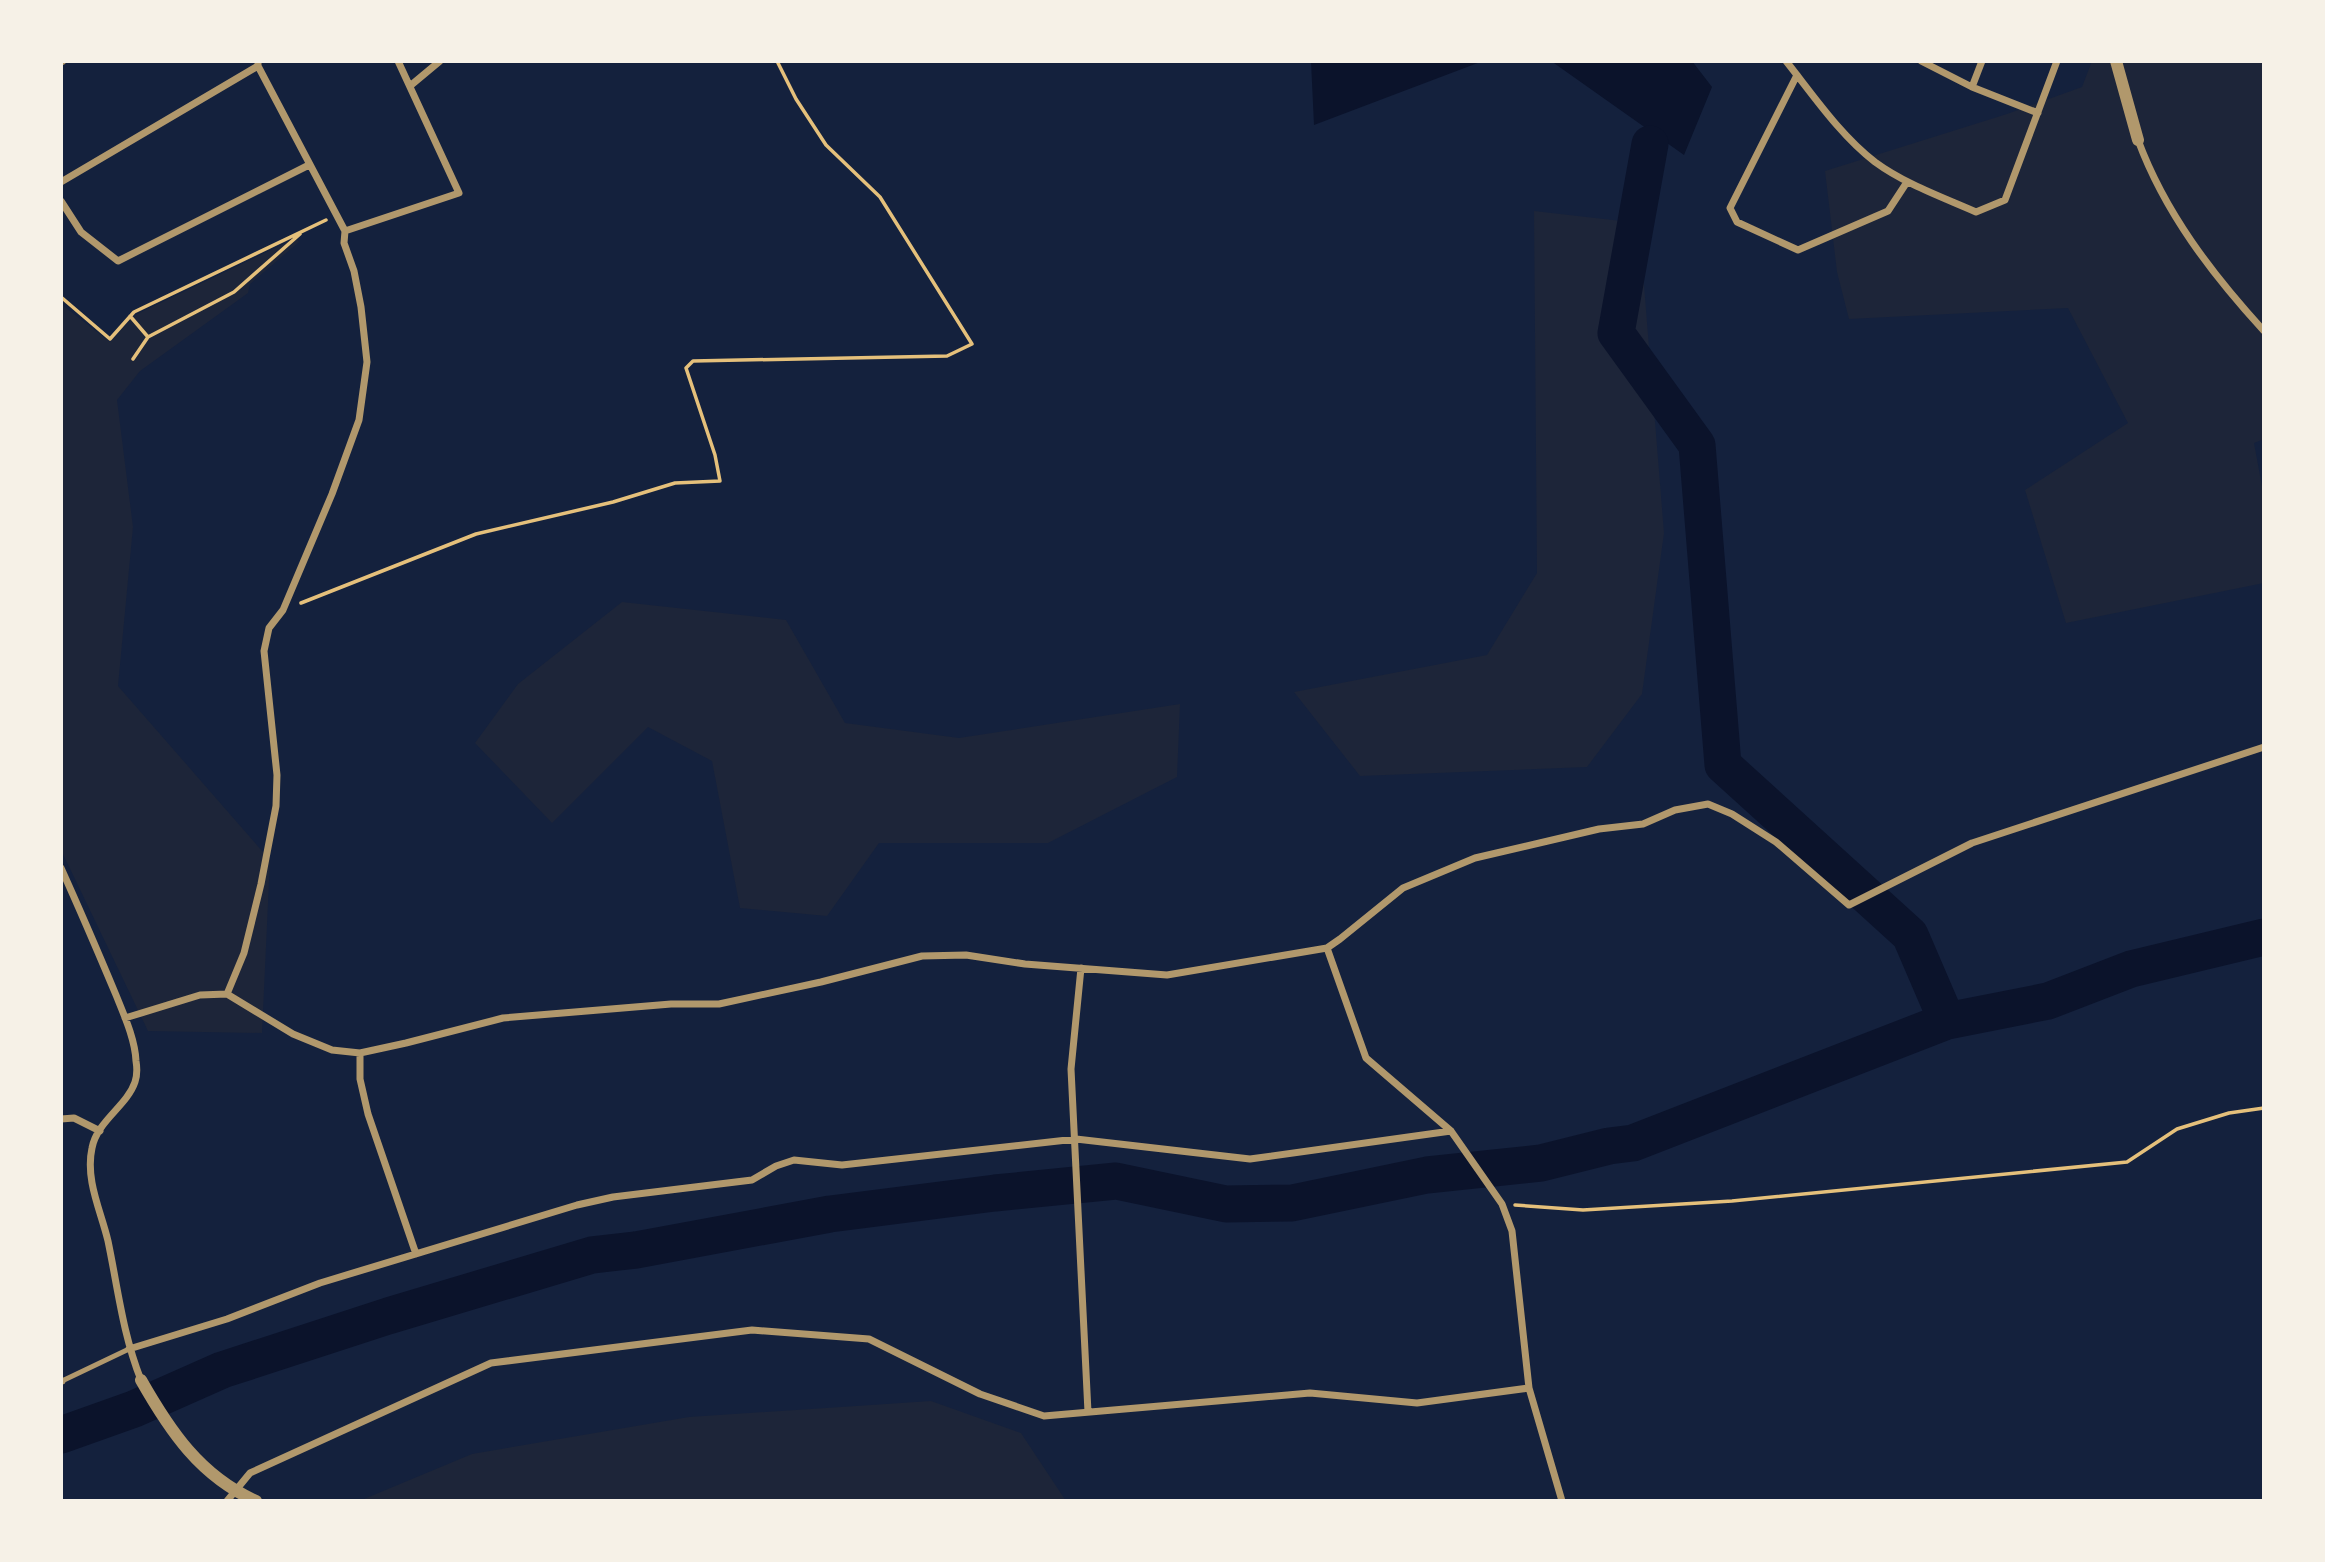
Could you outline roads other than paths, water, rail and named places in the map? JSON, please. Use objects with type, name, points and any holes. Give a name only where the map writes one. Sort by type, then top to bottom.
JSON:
[{"type":"street","points":[[345,231],[459,193],[398,61]]},
{"type":"street","points":[[410,86],[440,61]]},
{"type":"street","points":[[1786,61],[1856,145],[1877,163],[1907,182],[1976,212],[2005,200],[2057,61]]},
{"type":"street","points":[[1921,61],[1972,87],[2038,113]]},
{"type":"street","points":[[1972,87],[1982,61]]},
{"type":"street","points":[[2116,61],[2149,171],[2195,248],[2228,292],[2264,331]]},
{"type":"street","points":[[61,182],[258,64],[345,231],[344,243],[354,271],[367,362],[359,420],[332,494],[283,610],[268,628],[264,651],[277,775],[276,806],[244,953],[227,994]]},
{"type":"street","points":[[1797,75],[1730,208],[1737,222],[1798,250],[1888,211],[1907,182]]},
{"type":"street","points":[[61,201],[81,232],[118,261],[309,164]]},
{"type":"street","points":[[125,1018],[200,995],[227,994],[293,1034],[332,1049],[360,1053],[406,1044],[503,1018],[671,1004],[719,1004],[922,956],[966,956],[1025,964],[1167,975],[1326,947],[1340,939],[1402,888],[1475,858],[1599,829],[1643,824],[1675,810],[1708,804],[1732,814],[1776,842],[1849,905],[1972,843],[2264,747]]},
{"type":"street","points":[[61,868],[125,1018],[136,1057],[136,1080],[92,1146],[93,1187],[107,1240],[129,1349],[141,1380],[167,1425],[195,1459],[230,1496],[256,1501]]},
{"type":"street","points":[[1326,947],[1366,1058],[1451,1131],[1502,1205],[1512,1231],[1529,1388],[1562,1501]]},
{"type":"street","points":[[1081,968],[1070,1069],[1076,1139],[1088,1412]]},
{"type":"street","points":[[360,1053],[360,1079],[368,1114],[416,1254]]},
{"type":"street","points":[[61,1119],[74,1118],[100,1131]]},
{"type":"street","points":[[129,1349],[227,1319],[320,1283],[577,1205],[752,1180],[776,1166],[794,1160],[842,1165],[1076,1139],[1250,1159],[1451,1131]]},
{"type":"street","points":[[230,1496],[250,1473],[491,1363],[752,1330],[869,1339],[980,1394],[1044,1416],[1310,1393],[1417,1403],[1529,1388]]},
{"type":"lane","points":[[62,1381],[129,1349]]},
{"type":"waterway","points":[[1650,144],[1616,333],[1697,445],[1723,765],[1910,935],[1947,1021]]},
{"type":"waterway","points":[[61,1435],[134,1409],[222,1370],[388,1316],[592,1255],[636,1250],[830,1214],[1116,1181],[1226,1204],[1292,1203],[1427,1175],[1541,1163],[1609,1146],[1633,1143],[1947,1021],[2048,1001],[2131,969],[2264,937]]}]
